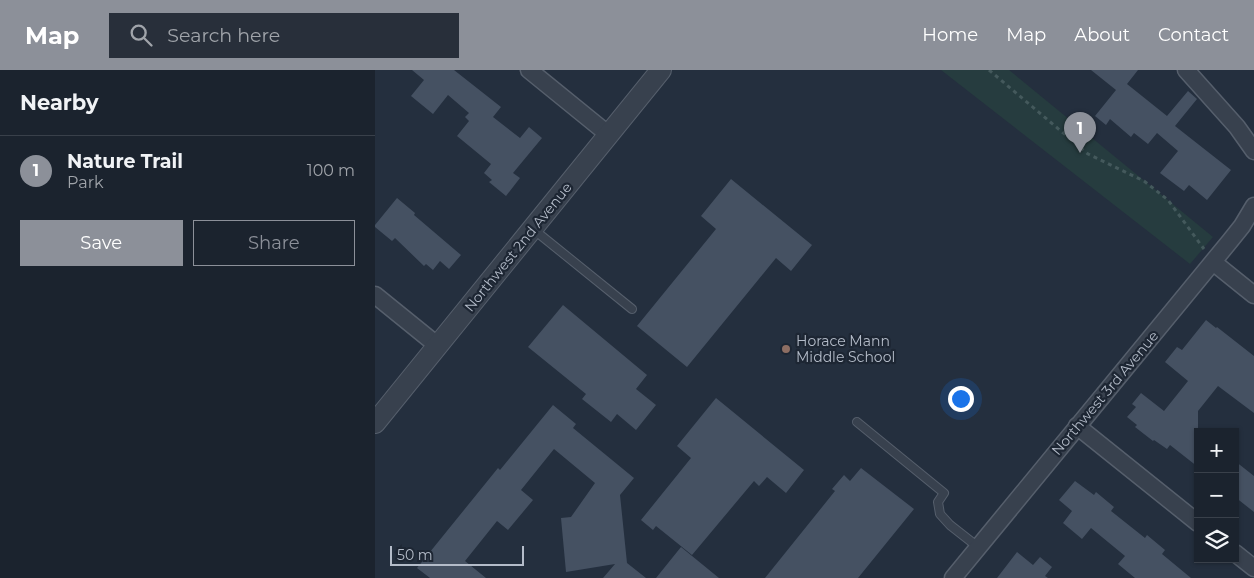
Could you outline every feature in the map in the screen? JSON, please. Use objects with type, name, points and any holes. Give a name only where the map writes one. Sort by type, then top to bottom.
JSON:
[{"type":"street","points":[[529,70],[609,135]]},
{"type":"street","name":"Northwest 2nd Avenue","points":[[375,423],[661,70]]},
{"type":"street","points":[[1186,70],[1237,127],[1254,151]]},
{"type":"street","name":"Northwest 3rd Avenue","points":[[953,578],[1213,262],[1242,226],[1254,206]]},
{"type":"street","points":[[1213,262],[1254,295]]},
{"type":"street","points":[[375,295],[438,346]]},
{"type":"street","points":[[1077,426],[1194,520]]},
{"type":"street","points":[[1239,556],[1254,568]]},
{"type":"lane","points":[[533,229],[632,309]]},
{"type":"lane","points":[[857,422],[944,493],[938,502],[940,514],[950,525],[978,547]]},
{"type":"path","points":[[989,70],[1088,154],[1144,181],[1167,200],[1213,262]]},
{"type":"green space","points":[[941,70],[1009,70],[1213,237],[1190,264]]},
{"type":"building","points":[[412,70],[454,70],[501,107],[493,117],[520,138],[529,127],[542,138],[513,173],[520,178],[506,196],[489,182],[492,180],[484,173],[491,164],[457,136],[469,121],[465,117],[469,113],[448,95],[433,114],[411,96],[424,80]]},
{"type":"building","points":[[1091,70],[1138,70],[1127,84],[1167,116],[1188,91],[1197,99],[1175,126],[1231,170],[1207,200],[1189,185],[1184,191],[1160,173],[1178,151],[1157,133],[1148,144],[1134,133],[1131,137],[1110,119],[1106,125],[1095,116],[1116,90]]},
{"type":"building","points":[[731,179],[812,245],[791,271],[776,258],[687,367],[637,326],[716,229],[701,216]]},
{"type":"building","points":[[397,198],[461,255],[449,269],[440,261],[433,270],[426,264],[424,266],[395,238],[392,241],[375,227]]},
{"type":"building","points":[[563,305],[647,375],[636,389],[656,405],[636,430],[617,414],[611,422],[582,399],[586,394],[528,347]]},
{"type":"building","points":[[1206,320],[1254,356],[1254,413],[1218,386],[1198,411],[1198,428],[1194,428],[1194,464],[1170,445],[1167,449],[1153,441],[1135,427],[1137,425],[1127,417],[1136,407],[1132,404],[1141,393],[1164,411],[1188,381],[1165,362],[1177,347],[1182,350]]},
{"type":"building","points":[[716,398],[804,470],[786,493],[767,477],[759,486],[754,481],[692,555],[656,526],[653,530],[641,520],[691,458],[677,446]]},
{"type":"building","points":[[553,405],[576,424],[573,428],[634,478],[620,495],[627,563],[646,578],[603,578],[615,564],[566,572],[561,518],[571,517],[595,483],[554,449],[521,490],[533,500],[508,530],[497,521],[465,561],[486,578],[430,578],[417,568],[498,468],[500,470]]},
{"type":"building","points":[[1239,464],[1254,476],[1254,512],[1239,500]]},
{"type":"building","points":[[861,468],[914,509],[858,578],[765,578],[835,491],[832,489],[844,475],[850,481]]},
{"type":"building","points":[[1075,481],[1094,495],[1096,492],[1114,507],[1111,511],[1145,538],[1147,535],[1165,550],[1162,554],[1191,578],[1135,578],[1118,564],[1125,556],[1091,528],[1082,539],[1063,523],[1072,511],[1059,500]]},
{"type":"building","points":[[681,547],[719,578],[656,578]]},
{"type":"building","points":[[1017,552],[1033,565],[1040,557],[1052,567],[1045,576],[1048,578],[997,578]]},
{"type":"place","name":"Nature Trail","points":[[1080,153]]},
{"type":"place","name":"Horace Mann Middle School","points":[[786,349]]}]
